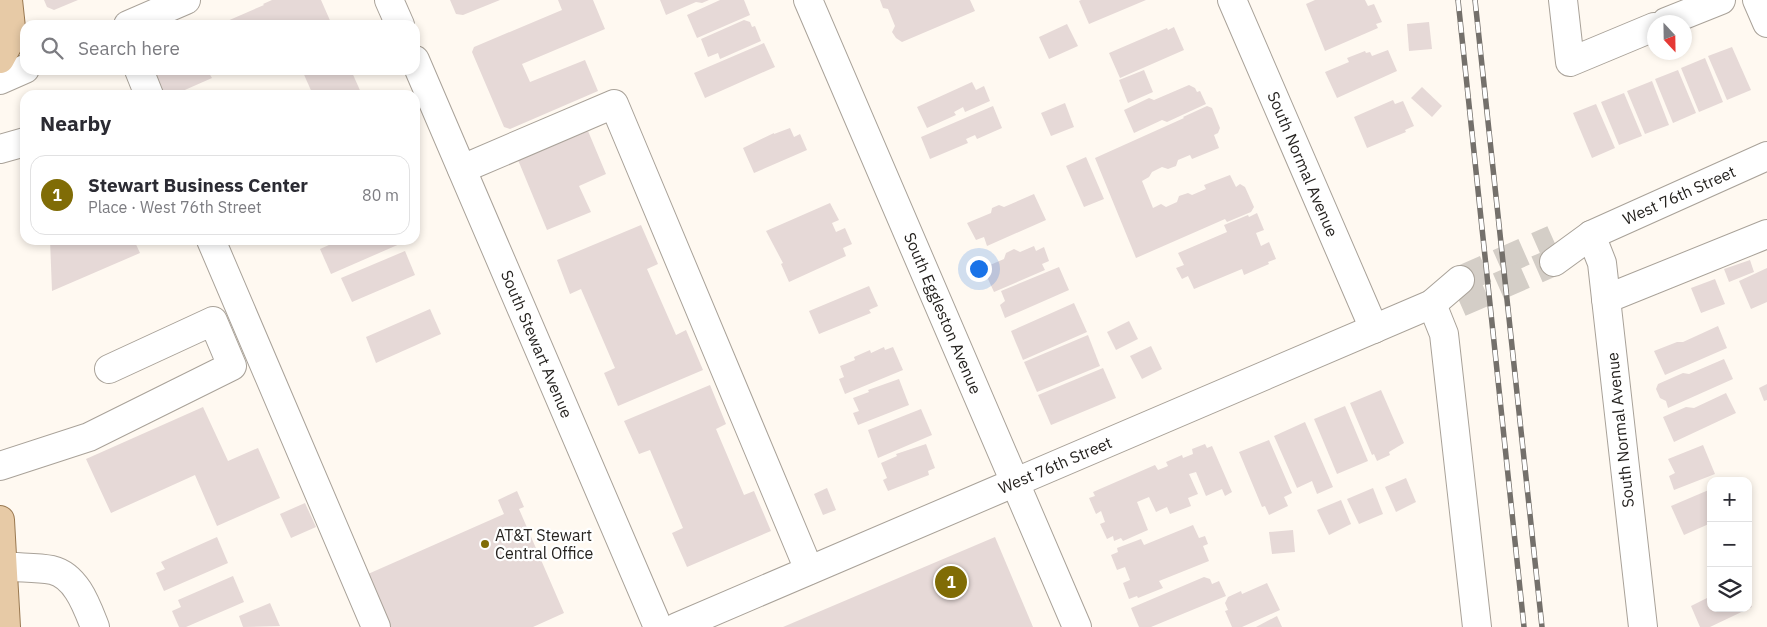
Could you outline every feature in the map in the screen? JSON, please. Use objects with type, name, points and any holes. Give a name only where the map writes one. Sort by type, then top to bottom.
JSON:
[{"type":"main road","points":[[0,59],[12,37],[8,0]]},
{"type":"main road","points":[[0,520],[6,627]]},
{"type":"street","points":[[140,20],[186,0]]},
{"type":"street","points":[[389,0],[398,20]]},
{"type":"street","name":"South Eggleston Avenue","points":[[808,0],[1078,627]]},
{"type":"street","name":"South Normal Avenue","points":[[1232,0],[1374,328]]},
{"type":"street","points":[[1563,0],[1570,62],[1647,30]]},
{"type":"street","points":[[1684,15],[1721,0]]},
{"type":"street","points":[[1756,0],[1767,23]]},
{"type":"street","points":[[0,80],[20,71]]},
{"type":"street","name":"South Stewart Avenue","points":[[420,72],[658,627]]},
{"type":"street","points":[[141,75],[148,90]]},
{"type":"street","points":[[462,169],[614,104],[809,570]]},
{"type":"street","points":[[0,149],[20,143]]},
{"type":"street","name":"West 76th Street","points":[[1554,251],[1767,156]]},
{"type":"street","points":[[1606,299],[1767,234]]},
{"type":"street","name":"South Normal Avenue","points":[[1591,235],[1602,263],[1642,627]]},
{"type":"street","points":[[213,245],[376,627]]},
{"type":"street","name":"West 76th Street","points":[[677,627],[1460,291]]},
{"type":"street","points":[[1432,304],[1444,334],[1477,627]]},
{"type":"street","points":[[0,466],[89,437],[232,366],[213,321],[109,369]]},
{"type":"street","points":[[2,566],[54,570],[68,579],[80,593],[96,627]]},
{"type":"building","points":[[44,0],[78,0],[54,10],[47,7]]},
{"type":"building","points":[[272,0],[321,0],[330,20],[230,20]]},
{"type":"building","points":[[450,0],[500,0],[463,15],[456,14]]},
{"type":"building","points":[[558,0],[593,0],[605,29],[522,64],[530,82],[585,60],[598,91],[510,129],[504,127],[472,52],[474,47],[562,10]]},
{"type":"building","points":[[660,0],[709,0],[702,3],[696,2],[666,15]]},
{"type":"building","points":[[720,0],[744,0],[750,15],[697,38],[687,15]]},
{"type":"building","points":[[880,0],[970,0],[975,11],[902,42],[892,32],[895,26],[888,9],[883,8]]},
{"type":"building","points":[[1146,0],[1089,24],[1079,1]]},
{"type":"building","points":[[1315,0],[1365,0],[1368,6],[1374,4],[1382,22],[1376,24],[1378,28],[1325,51],[1306,4]]},
{"type":"building","points":[[744,20],[750,22],[752,27],[755,26],[761,41],[720,59],[718,53],[708,57],[701,39]]},
{"type":"building","points":[[1429,22],[1432,49],[1409,51],[1407,24]]},
{"type":"building","points":[[1067,24],[1078,46],[1049,59],[1039,37]]},
{"type":"building","points":[[1174,27],[1184,50],[1120,78],[1109,53],[1167,28],[1168,30]]},
{"type":"building","points":[[764,43],[775,67],[705,98],[694,73]]},
{"type":"building","points":[[1732,47],[1751,90],[1727,100],[1708,56]]},
{"type":"building","points":[[1388,50],[1397,71],[1337,98],[1325,72],[1349,62],[1347,58],[1365,51],[1366,53],[1370,52],[1372,56]]},
{"type":"building","points":[[1705,58],[1723,102],[1699,112],[1681,68]]},
{"type":"building","points":[[1144,70],[1153,92],[1128,103],[1119,80]]},
{"type":"building","points":[[1678,70],[1696,113],[1673,123],[1655,79]]},
{"type":"building","points":[[155,75],[210,75],[212,78],[185,90],[161,90]]},
{"type":"building","points":[[304,75],[353,75],[360,90],[311,90]]},
{"type":"building","points":[[1652,81],[1669,125],[1645,134],[1627,91]]},
{"type":"building","points":[[972,82],[976,90],[984,86],[990,101],[965,112],[963,107],[954,112],[956,115],[927,128],[917,107]]},
{"type":"building","points":[[1189,85],[1195,88],[1197,92],[1200,91],[1206,104],[1167,122],[1162,120],[1134,133],[1124,110],[1149,98],[1154,100]]},
{"type":"building","points":[[1422,87],[1442,106],[1432,117],[1411,98]]},
{"type":"building","points":[[1624,93],[1642,136],[1619,145],[1601,102]]},
{"type":"building","points":[[1393,100],[1395,104],[1403,101],[1414,126],[1405,130],[1406,132],[1367,148],[1354,117]]},
{"type":"building","points":[[1065,103],[1074,127],[1051,136],[1041,113]]},
{"type":"building","points":[[1596,104],[1615,148],[1592,158],[1573,113]]},
{"type":"building","points":[[993,106],[1002,128],[977,139],[975,135],[966,139],[968,143],[930,159],[921,137]]},
{"type":"building","points":[[1207,106],[1212,108],[1220,128],[1218,133],[1214,135],[1219,148],[1192,159],[1190,155],[1178,160],[1176,166],[1168,169],[1162,167],[1152,172],[1149,177],[1142,181],[1153,208],[1161,204],[1166,207],[1177,202],[1179,196],[1188,193],[1192,195],[1206,189],[1204,185],[1230,175],[1236,187],[1240,184],[1245,187],[1254,207],[1251,212],[1227,222],[1225,219],[1136,258],[1095,158]]},
{"type":"building","points":[[790,128],[794,137],[800,134],[807,150],[754,173],[743,148],[774,133]]},
{"type":"building","points":[[588,131],[606,174],[579,186],[591,212],[547,230],[518,160]]},
{"type":"building","points":[[1086,157],[1104,199],[1084,207],[1066,166]]},
{"type":"building","points":[[1034,194],[1046,220],[987,246],[984,237],[976,240],[967,223],[991,213],[992,208],[999,205],[1004,207]]},
{"type":"building","points":[[830,203],[839,220],[832,223],[836,232],[845,228],[852,244],[843,248],[846,256],[789,282],[781,264],[783,263],[766,231]]},
{"type":"building","points":[[1257,213],[1264,230],[1256,233],[1261,246],[1269,242],[1276,259],[1244,275],[1242,269],[1194,289],[1188,276],[1182,279],[1176,268],[1184,265],[1178,253],[1227,232],[1224,225]]},
{"type":"building","points":[[641,225],[658,264],[647,269],[676,335],[686,330],[703,370],[618,406],[604,373],[615,368],[581,289],[570,294],[557,260]]},
{"type":"building","points":[[50,245],[136,245],[140,253],[52,291]]},
{"type":"building","points":[[329,245],[397,245],[331,274],[320,249]]},
{"type":"building","points":[[1034,246],[1036,251],[1044,247],[1049,261],[1042,264],[1045,270],[994,292],[983,268],[1004,259],[1006,253],[1014,249],[1020,252]]},
{"type":"building","points":[[405,251],[415,275],[352,302],[341,278]]},
{"type":"building","points":[[1750,260],[1754,272],[1729,282],[1724,269]]},
{"type":"building","points":[[1059,267],[1069,290],[1005,318],[1000,305],[1005,301],[1001,291]]},
{"type":"building","points":[[1767,268],[1767,302],[1751,309],[1739,281]]},
{"type":"building","points":[[1715,279],[1725,304],[1701,313],[1691,288]]},
{"type":"building","points":[[869,286],[878,306],[869,310],[871,313],[819,334],[809,311]]},
{"type":"building","points":[[1074,303],[1087,332],[1023,360],[1011,331]]},
{"type":"building","points":[[430,309],[441,334],[376,363],[366,337]]},
{"type":"building","points":[[1129,321],[1138,339],[1116,350],[1107,332]]},
{"type":"building","points":[[1718,326],[1727,348],[1665,375],[1654,351],[1677,342],[1683,342]]},
{"type":"building","points":[[1088,335],[1100,366],[1037,392],[1024,362]]},
{"type":"building","points":[[1151,346],[1162,369],[1142,379],[1130,356]]},
{"type":"building","points":[[884,347],[885,350],[893,347],[903,370],[845,394],[839,379],[844,377],[840,366],[855,360],[854,357],[870,350],[871,353]]},
{"type":"building","points":[[1724,359],[1733,379],[1668,408],[1666,401],[1660,398],[1656,389],[1658,384],[1683,373],[1689,374]]},
{"type":"building","points":[[1103,368],[1116,398],[1051,425],[1038,395]]},
{"type":"building","points":[[899,379],[909,405],[858,425],[853,413],[859,411],[853,398],[869,392],[868,390]]},
{"type":"building","points":[[1767,384],[1767,400],[1764,401],[1759,388]]},
{"type":"building","points":[[710,385],[726,424],[716,429],[744,495],[754,491],[771,531],[687,567],[672,533],[683,528],[650,450],[639,454],[624,421]]},
{"type":"building","points":[[1381,390],[1404,443],[1389,452],[1390,455],[1377,461],[1374,454],[1372,455],[1350,403]]},
{"type":"building","points":[[1726,393],[1736,413],[1674,442],[1663,417],[1686,407],[1694,408]]},
{"type":"building","points":[[1345,406],[1368,461],[1337,474],[1314,419]]},
{"type":"building","points":[[203,407],[228,461],[258,448],[280,498],[217,526],[195,475],[111,513],[86,459]]},
{"type":"building","points":[[921,409],[932,435],[878,458],[868,430]]},
{"type":"building","points":[[1305,422],[1333,487],[1317,494],[1312,481],[1297,488],[1274,436]]},
{"type":"building","points":[[1269,440],[1292,493],[1284,497],[1288,506],[1269,515],[1265,506],[1262,507],[1239,452]]},
{"type":"building","points":[[926,444],[935,468],[928,471],[929,475],[888,491],[883,480],[887,478],[881,463],[897,456],[896,454]]},
{"type":"building","points":[[1205,444],[1207,448],[1212,446],[1232,492],[1225,496],[1222,489],[1206,496],[1196,472],[1189,474],[1198,494],[1188,498],[1191,506],[1170,514],[1167,507],[1156,512],[1149,497],[1137,502],[1148,530],[1123,541],[1121,538],[1114,541],[1113,536],[1107,539],[1100,524],[1105,522],[1101,511],[1096,514],[1089,498],[1095,496],[1093,492],[1155,465],[1158,470],[1168,466],[1166,462],[1182,455],[1183,458],[1193,454],[1192,449]]},
{"type":"building","points":[[1703,445],[1715,474],[1674,490],[1669,476],[1675,473],[1668,459]]},
{"type":"building","points":[[1406,478],[1416,502],[1396,512],[1385,487]]},
{"type":"building","points":[[827,488],[836,510],[823,515],[814,494]]},
{"type":"building","points":[[1373,488],[1383,514],[1359,524],[1347,499]]},
{"type":"building","name":"AT&T Stewart Central Office","points":[[517,491],[524,507],[519,509],[564,613],[533,627],[391,627],[368,574],[504,514],[498,500]]},
{"type":"building","points":[[1707,491],[1707,525],[1684,535],[1671,506]]},
{"type":"building","points":[[1341,500],[1351,524],[1329,535],[1317,510]]},
{"type":"building","points":[[305,503],[316,527],[291,538],[280,514]]},
{"type":"building","points":[[1193,525],[1199,538],[1205,536],[1208,544],[1203,546],[1209,561],[1159,581],[1163,588],[1138,598],[1137,596],[1129,599],[1123,583],[1130,580],[1125,567],[1117,570],[1111,555],[1118,552],[1117,548],[1141,539],[1144,545]]},
{"type":"building","points":[[1293,530],[1295,552],[1272,554],[1269,532]]},
{"type":"building","points":[[217,537],[228,563],[164,591],[156,573],[165,569],[161,562]]},
{"type":"building","points":[[995,537],[1033,627],[783,627]]},
{"type":"building","points":[[233,576],[244,602],[186,627],[179,627],[172,611],[181,607],[178,600]]},
{"type":"building","points":[[1204,577],[1210,579],[1212,584],[1219,581],[1226,596],[1151,627],[1139,627],[1131,608]]},
{"type":"building","points":[[1267,583],[1280,610],[1242,627],[1232,627],[1225,611],[1228,610],[1225,603],[1228,597],[1241,591],[1242,594]]},
{"type":"building","points":[[1707,598],[1707,612],[1742,612],[1710,627],[1700,627],[1691,606]]},
{"type":"building","points":[[270,603],[280,626],[243,627],[239,616]]},
{"type":"building","points":[[1277,616],[1282,627],[1256,627]]},
{"type":"tunnel","points":[[1460,280],[1553,239]]},
{"type":"tunnel","points":[[1460,303],[1554,262]]},
{"type":"railway","points":[[1458,0],[1524,627]]},
{"type":"railway","points":[[1475,0],[1542,627]]},
{"type":"place","name":"AT&T Stewart Central Office","points":[[485,544]]},
{"type":"place","name":"Stewart Business Center","points":[[951,582]]}]
